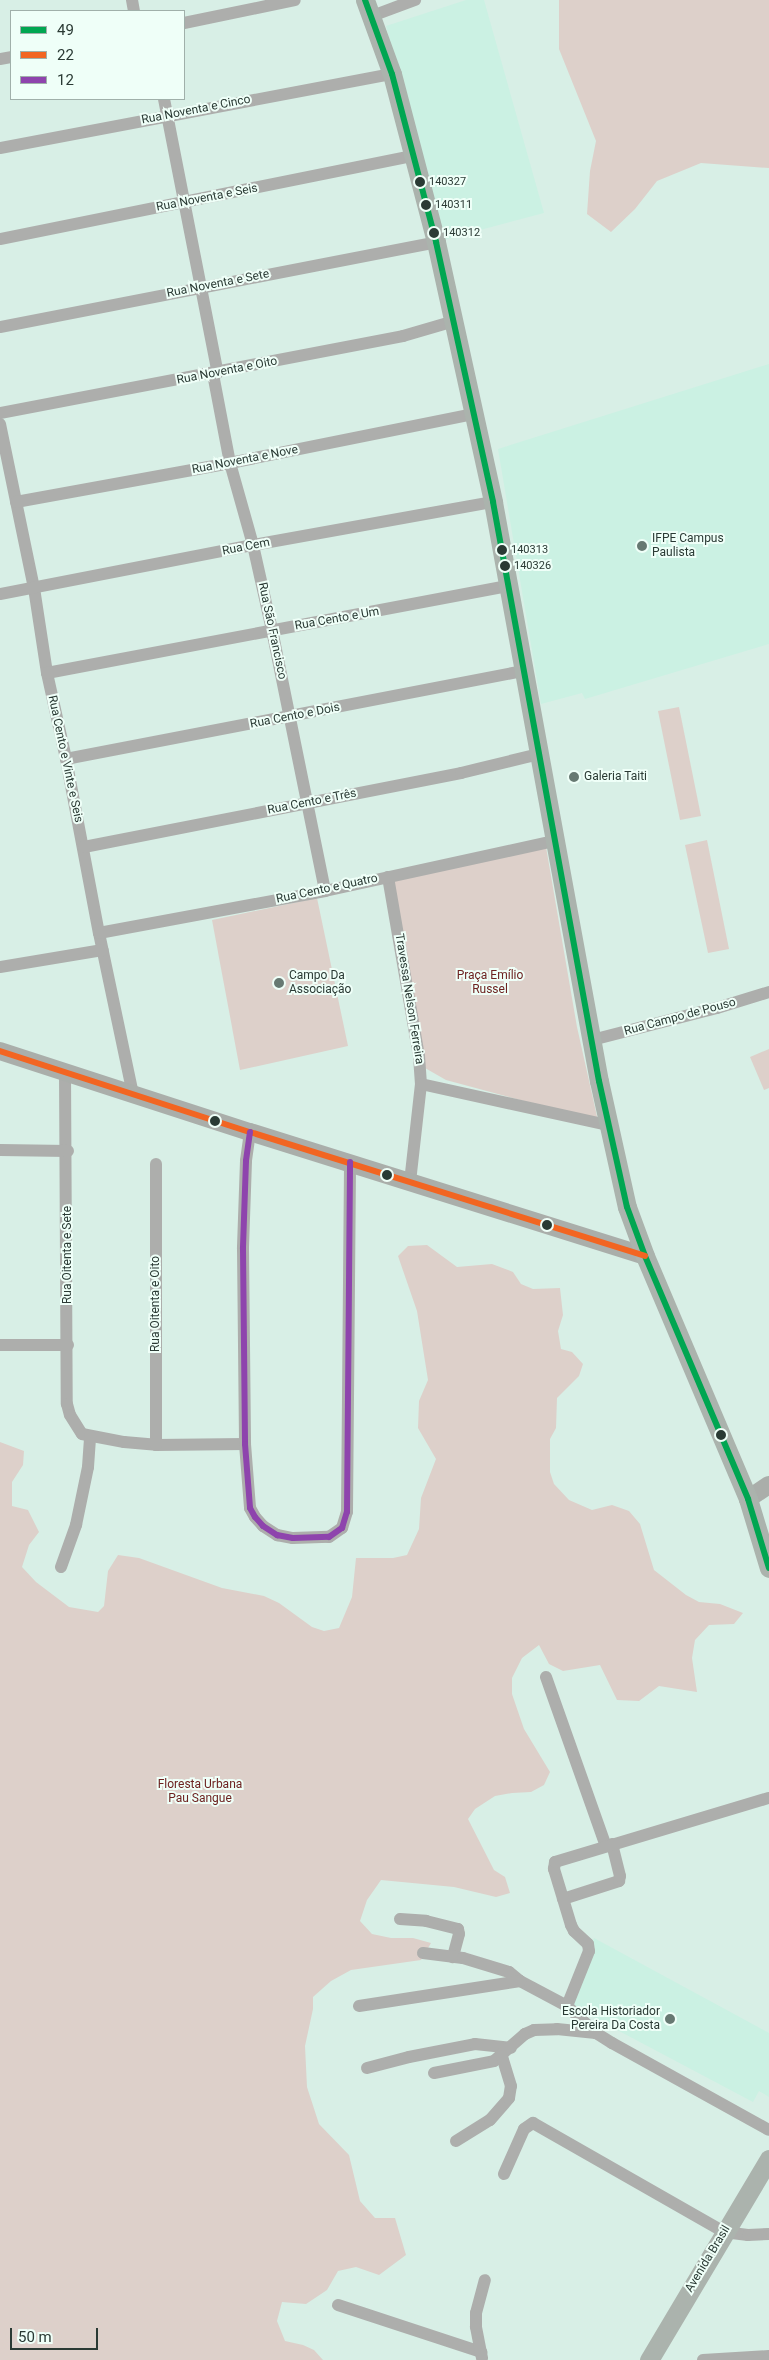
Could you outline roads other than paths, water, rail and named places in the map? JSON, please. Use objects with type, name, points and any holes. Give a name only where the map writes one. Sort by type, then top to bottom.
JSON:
[{"type":"main road","points":[[368,8],[392,74],[436,242],[451,322],[493,502],[608,1125],[627,1208],[645,1256],[748,1499],[769,1568]]},
{"type":"main road","points":[[0,1051],[645,1256]]},
{"type":"main road","points":[[748,1499],[769,1485]]},
{"type":"main road","name":"Avenida Brasil","points":[[649,2360],[769,2159]]},
{"type":"street","points":[[185,23],[295,0]]},
{"type":"street","points":[[368,8],[415,0]]},
{"type":"street","name":"Rua Noventa e Cinco","points":[[0,148],[392,74]]},
{"type":"street","name":"Rua São Francisco","points":[[164,100],[202,287],[230,463],[254,545],[325,890]]},
{"type":"street","name":"Rua Noventa e Seis","points":[[0,238],[185,203],[413,156]]},
{"type":"street","name":"Rua Noventa e Sete","points":[[0,326],[436,242]]},
{"type":"street","name":"Rua Noventa e Oito","points":[[0,413],[403,336],[451,322]]},
{"type":"street","name":"Rua Noventa e Nove","points":[[16,502],[230,463],[474,414]]},
{"type":"street","name":"Rua Cento e Vinte e Seis","points":[[0,424],[34,588],[47,673],[84,847],[99,933],[134,1094]]},
{"type":"street","name":"Rua Cem","points":[[0,594],[254,545],[493,502]]},
{"type":"street","name":"Rua Cento e Um","points":[[47,673],[509,586]]},
{"type":"street","name":"Rua Cento e Dois","points":[[66,759],[524,671]]},
{"type":"street","name":"Rua Cento e Três","points":[[84,847],[461,773],[539,754]]},
{"type":"street","name":"Rua Cento e Quatro","points":[[99,933],[325,890],[555,841]]},
{"type":"street","name":"Travessa Nelson Ferreira","points":[[388,877],[420,1056],[421,1084],[410,1182]]},
{"type":"street","points":[[0,967],[103,950]]},
{"type":"street","name":"Rua Campo de Pouso","points":[[592,1040],[717,1008],[769,992]]},
{"type":"street","name":"Rua Oitenta e Sete","points":[[65,1072],[68,1151],[67,1404],[70,1415],[86,1435]]},
{"type":"street","points":[[421,1084],[608,1125]]},
{"type":"street","points":[[250,1132],[246,1161],[243,1249],[245,1444],[250,1508],[263,1526],[277,1535],[293,1538],[329,1537],[336,1534],[342,1528],[347,1512],[350,1162]]},
{"type":"street","points":[[0,1150],[68,1151]]},
{"type":"street","name":"Rua Oitenta e Oito","points":[[156,1164],[156,1445]]},
{"type":"street","points":[[0,1345],[68,1345]]},
{"type":"street","points":[[61,1567],[76,1525],[88,1467],[86,1435],[156,1445],[245,1444]]},
{"type":"street","points":[[546,1677],[620,1876],[619,1881],[563,1899]]},
{"type":"street","points":[[567,2006],[589,1951],[588,1944],[574,1931],[563,1899],[554,1863],[769,1798]]},
{"type":"street","points":[[400,1919],[456,1927],[460,1934],[453,1957]]},
{"type":"street","points":[[423,1954],[453,1957],[499,1967],[520,1981],[567,2006],[596,2033],[769,2130]]},
{"type":"street","points":[[359,2006],[520,1981]]},
{"type":"street","points":[[434,2073],[489,2062],[507,2052],[525,2034],[534,2030],[557,2028],[596,2033]]},
{"type":"street","points":[[367,2068],[409,2057],[475,2044],[507,2052]]},
{"type":"street","points":[[456,2140],[490,2120],[509,2098],[511,2086],[507,2052]]},
{"type":"street","points":[[504,2174],[524,2129],[533,2123],[724,2232],[748,2236],[769,2234]]},
{"type":"street","points":[[482,2356],[476,2326],[476,2313],[485,2280]]},
{"type":"street","points":[[338,2305],[482,2356]]},
{"type":"street","points":[[703,2360],[769,2356]]},
{"type":"place","name":"140327","points":[[420,182]]},
{"type":"place","name":"140311","points":[[426,205]]},
{"type":"place","name":"140312","points":[[434,233]]},
{"type":"place","name":"IFPE Campus Paulista","points":[[642,546]]},
{"type":"place","name":"140313","points":[[502,550]]},
{"type":"place","name":"140326","points":[[505,566]]},
{"type":"place","name":"Galeria Taiti","points":[[574,777]]},
{"type":"place","name":"Campo Da Associação","points":[[279,983]]},
{"type":"place","name":"Escola Historiador Pereira Da Costa","points":[[670,2019]]},
{"type":"park label","name":"Praça Emílio Russel","points":[[490,983]]},
{"type":"park label","name":"Floresta Urbana Pau Sangue","points":[[200,1792]]}]
